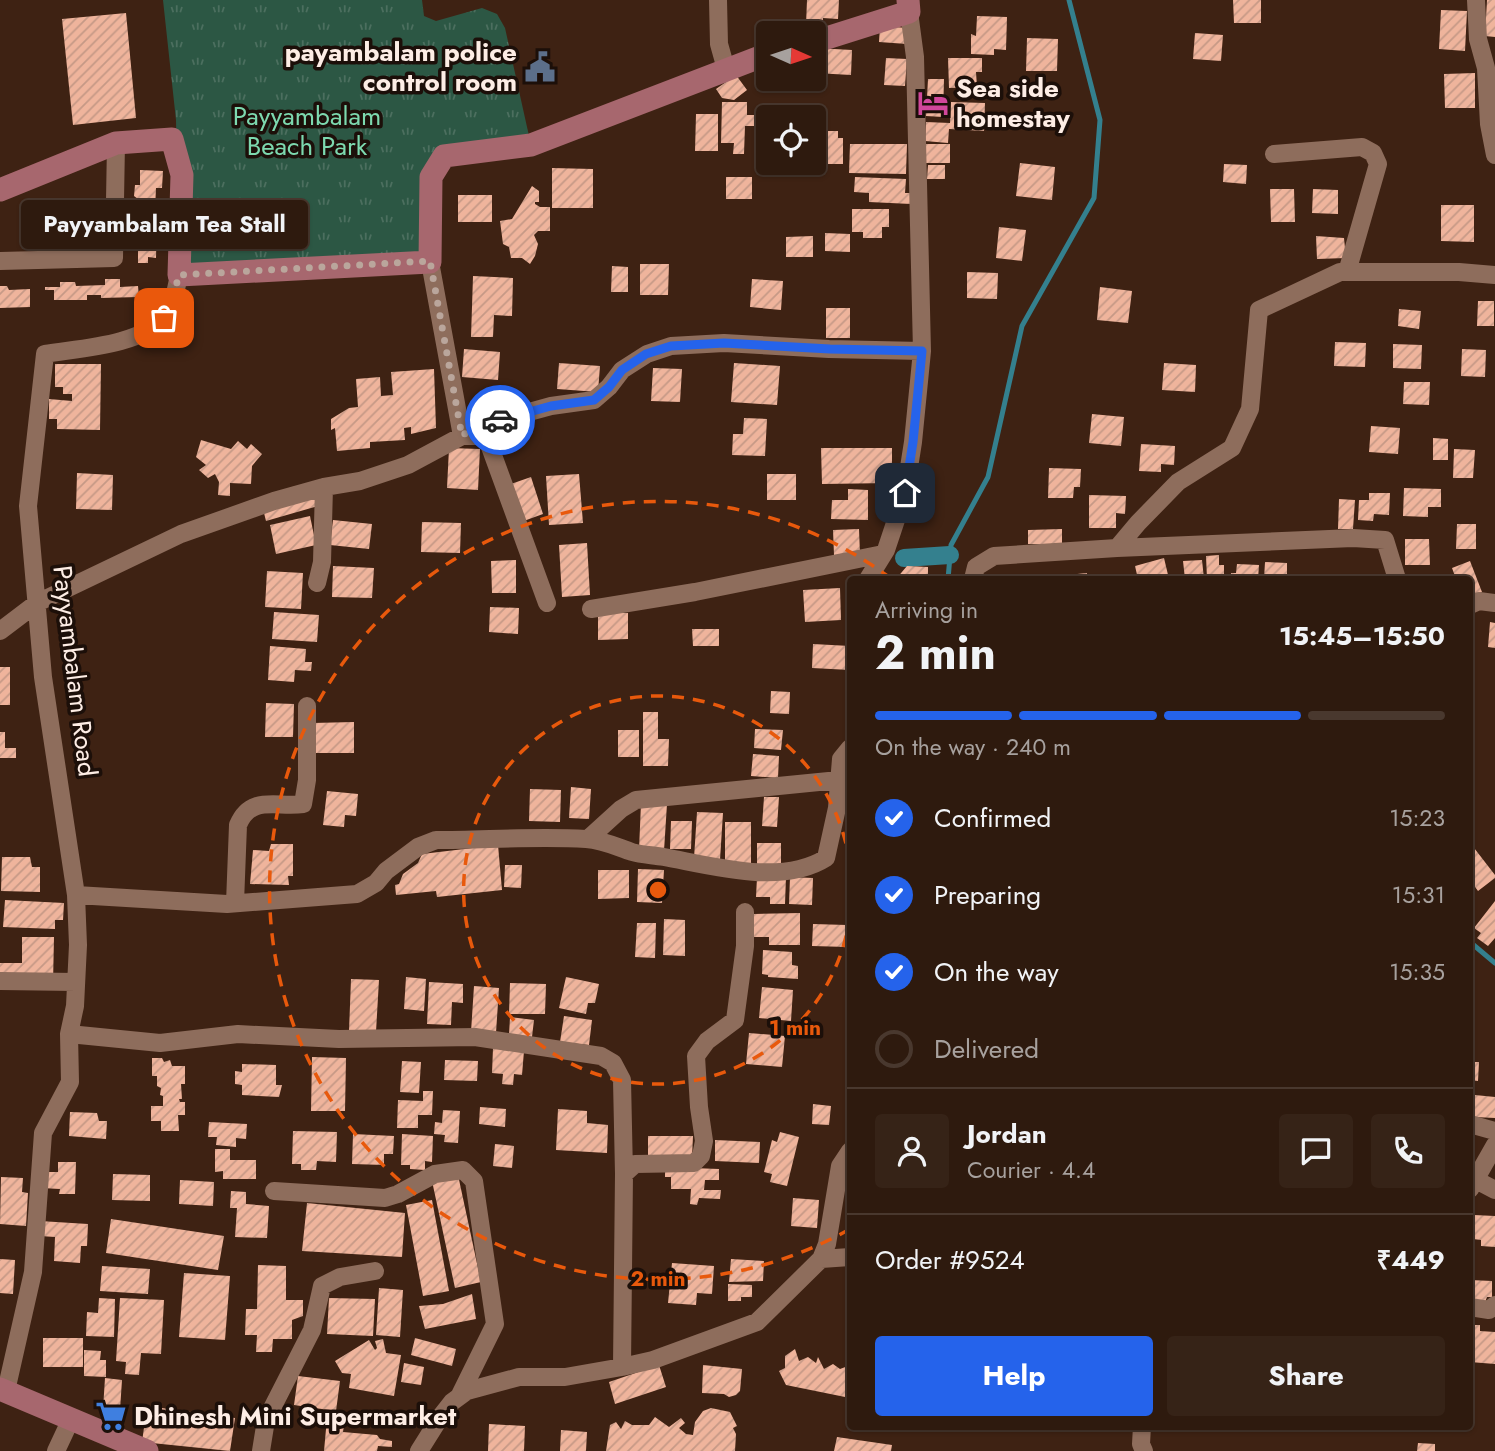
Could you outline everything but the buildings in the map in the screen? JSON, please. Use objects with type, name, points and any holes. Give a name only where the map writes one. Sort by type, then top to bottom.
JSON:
[{"type":"main road","points":[[826,37],[909,6]]},
{"type":"main road","points":[[179,275],[430,261],[431,177],[444,156],[531,145],[756,58]]},
{"type":"main road","name":"Payyambalam Road","points":[[0,190],[116,143],[172,139],[182,175],[179,275]]},
{"type":"main road","points":[[3,1390],[135,1449]]},
{"type":"street","points":[[718,0],[719,44],[726,68]]},
{"type":"street","points":[[1476,0],[1478,39],[1486,68],[1489,124],[1495,155]]},
{"type":"street","points":[[870,576],[883,554],[905,493],[922,351],[915,57],[909,6]]},
{"type":"street","points":[[0,261],[114,258],[116,143]]},
{"type":"street","points":[[1274,154],[1362,147],[1373,153],[1378,164],[1346,272]]},
{"type":"street","points":[[430,261],[462,436]]},
{"type":"street","points":[[1117,548],[1178,482],[1232,448],[1250,409],[1259,310],[1339,272],[1459,272],[1495,275]]},
{"type":"street","name":"Payyambalam Road","points":[[3,1390],[33,1272],[43,1133],[70,1082],[69,1034],[75,1006],[76,982],[76,895],[43,677],[28,506],[45,354],[132,338],[164,318],[170,308],[179,275]]},
{"type":"street","points":[[0,631],[37,603],[181,534],[324,486],[360,481],[408,465],[462,436],[474,426],[551,406],[594,400],[622,370],[646,354],[671,346],[724,343],[922,351]]},
{"type":"street","points":[[462,436],[486,436],[547,603]]},
{"type":"street","points":[[317,583],[322,562],[324,486]]},
{"type":"street","points":[[974,576],[976,567],[994,556],[1353,538],[1385,540],[1396,576]]},
{"type":"street","points":[[591,609],[695,592],[883,554]]},
{"type":"street","points":[[1473,604],[1479,601],[1495,603]]},
{"type":"street","points":[[235,903],[238,825],[242,814],[249,808],[263,804],[303,804],[307,780],[307,706]]},
{"type":"street","points":[[76,895],[235,903],[357,894],[376,883],[386,871],[418,847],[436,840],[588,839],[633,852],[743,870],[788,872],[811,867],[826,858],[837,808],[841,759],[847,752]]},
{"type":"street","points":[[588,839],[621,809],[636,800],[839,780]]},
{"type":"street","points":[[624,1174],[635,1164],[694,1163],[701,1156],[704,1141],[696,1056],[706,1041],[735,1020],[745,946],[745,912]]},
{"type":"street","points":[[0,981],[76,982]]},
{"type":"street","points":[[69,1034],[160,1043],[238,1034],[339,1039],[475,1037],[601,1056],[613,1063],[622,1080],[622,1367]]},
{"type":"street","points":[[1473,1125],[1495,1131]]},
{"type":"street","points":[[1495,1146],[1473,1184],[1495,1190]]},
{"type":"street","points":[[460,1395],[519,1377],[565,1377],[622,1367],[692,1347],[757,1322],[821,1259],[827,1244],[840,1166],[847,1156]]},
{"type":"street","points":[[274,1191],[386,1198],[435,1174],[463,1170],[474,1181],[495,1324],[460,1395],[441,1416],[419,1451]]},
{"type":"street","points":[[821,1259],[847,1257]]},
{"type":"street","points":[[261,1451],[266,1420],[312,1330],[322,1286],[340,1277],[375,1271]]},
{"type":"street","points":[[1473,1307],[1489,1310],[1495,1305]]},
{"type":"street","points":[[56,1451],[71,1419]]},
{"type":"street","points":[[1142,1430],[1141,1444],[1144,1451]]},
{"type":"green space","name":"Payyambalam Beach Park","points":[[163,0],[422,0],[424,16],[436,21],[482,8],[497,14],[505,28],[531,145],[444,156],[430,262],[179,275],[176,120]]},
{"type":"waterway","points":[[948,576],[951,545],[988,477],[1022,326],[1094,198],[1100,120],[1069,0]]},
{"type":"waterway","points":[[904,558],[950,555]]},
{"type":"waterway","points":[[1473,945],[1495,963]]},
{"type":"way so far","points":[[164,318],[170,308],[179,275],[430,261],[462,436],[474,426],[500,420]]},
{"type":"place","name":"payambalam police control room","points":[[540,67]]},
{"type":"place","name":"Sea side homestay","points":[[933,103]]},
{"type":"place","name":"Payyambalam Tea Stall","points":[[164,318]]},
{"type":"place","name":"Dhinesh Mini Supermarket","points":[[111,1416]]},
{"type":"route","points":[[500,420],[551,406],[594,400],[622,370],[646,354],[671,346],[724,343],[922,351],[905,493]]}]
